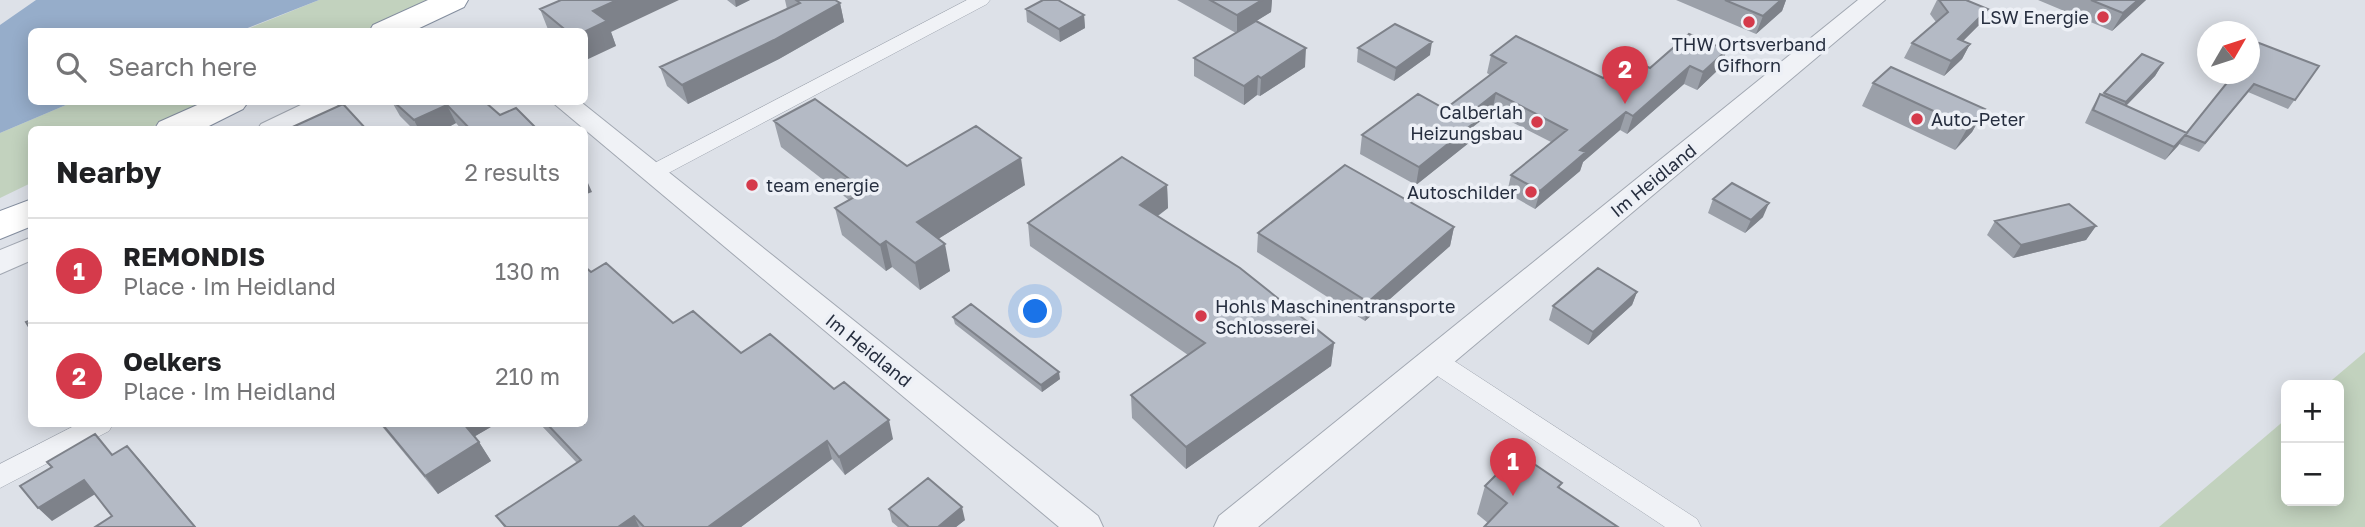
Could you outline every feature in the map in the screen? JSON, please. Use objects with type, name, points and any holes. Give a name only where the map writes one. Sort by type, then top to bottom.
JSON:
[{"type":"highway","points":[[393,28],[453,0]]},
{"type":"highway","points":[[422,28],[482,0]]},
{"type":"highway","points":[[180,126],[225,105]]},
{"type":"highway","points":[[212,126],[257,105]]},
{"type":"highway","points":[[0,209],[28,196]]},
{"type":"highway","points":[[0,226],[28,213]]},
{"type":"street","points":[[652,173],[981,0]]},
{"type":"street","name":"Im Heidland","points":[[1232,527],[1873,0]]},
{"type":"street","points":[[278,126],[321,105]]},
{"type":"street","name":"Im Heidland","points":[[569,105],[1085,527]]},
{"type":"street","points":[[0,263],[28,249]]},
{"type":"street","points":[[1433,360],[1687,527]]},
{"type":"street","points":[[0,477],[94,427]]},
{"type":"green space","points":[[319,0],[432,0],[370,28],[250,28]]},
{"type":"green space","points":[[66,105],[201,105],[154,126],[28,126],[28,184],[0,198],[0,133]]},
{"type":"green space","points":[[2365,352],[2365,527],[2159,527],[2281,423],[2281,506],[2344,506],[2344,380],[2332,380]]},
{"type":"water","points":[[36,0],[319,0],[248,28],[28,28],[28,105],[66,105],[0,133],[0,25]]},
{"type":"building","points":[[561,0],[617,0],[593,11],[607,21],[588,30],[563,28],[540,9]]},
{"type":"building","points":[[796,0],[835,0],[840,3],[774,40],[682,85],[660,67],[800,3]]},
{"type":"building","points":[[1043,0],[1058,0],[1084,15],[1059,29],[1026,9]]},
{"type":"building","points":[[1210,0],[1262,0],[1237,15]]},
{"type":"building","points":[[1725,0],[1781,0],[1763,16]]},
{"type":"building","points":[[1939,0],[1966,0],[1988,9],[1958,39],[1970,44],[1951,61],[1912,43],[1948,12]]},
{"type":"building","points":[[2091,0],[2138,0],[2123,13]]},
{"type":"building","points":[[1256,21],[1306,48],[1244,86],[1194,58]]},
{"type":"building","points":[[1395,24],[1432,42],[1396,68],[1358,48]]},
{"type":"building","points":[[1689,34],[1727,50],[1703,72],[1690,66],[1633,116],[1626,112],[1580,150],[1586,152],[1540,191],[1511,175],[1567,130],[1496,93],[1464,118],[1474,123],[1419,167],[1362,135],[1418,94],[1445,109],[1506,63],[1491,55],[1516,36],[1603,78],[1628,58],[1650,68]]},
{"type":"building","points":[[2260,43],[2319,66],[2295,100],[2254,84],[2260,84]]},
{"type":"building","points":[[2142,54],[2163,63],[2126,102],[2104,93]]},
{"type":"building","points":[[1891,67],[1985,109],[1968,127],[1873,83]]},
{"type":"building","points":[[2226,84],[2254,84],[2205,143],[2185,135]]},
{"type":"building","points":[[2100,94],[2187,133],[2174,147],[2093,110]]},
{"type":"building","points":[[815,99],[907,166],[976,126],[1021,158],[917,222],[945,244],[915,263],[886,241],[880,245],[835,208],[865,191],[774,121]]},
{"type":"building","points":[[344,105],[363,126],[295,126]]},
{"type":"building","points":[[397,105],[447,105],[414,120]]},
{"type":"building","points":[[447,105],[488,105],[500,115],[516,108],[534,126],[467,126]]},
{"type":"building","name":"Hohls Maschinentransporte Schlosserei","points":[[1122,157],[1167,185],[1140,205],[1240,268],[1334,343],[1186,447],[1131,395],[1205,343],[1028,223]]},
{"type":"building","points":[[1345,165],[1454,227],[1368,302],[1258,233]]},
{"type":"building","points":[[1732,183],[1769,203],[1751,220],[1713,199]]},
{"type":"building","points":[[2069,204],[2096,226],[2021,245],[1995,221]]},
{"type":"building","points":[[606,263],[673,323],[693,311],[741,353],[770,334],[834,389],[844,382],[889,420],[839,457],[827,441],[708,527],[644,527],[634,516],[618,527],[506,527],[496,516],[581,460],[550,427],[588,427],[588,269],[591,272]]},
{"type":"building","points":[[1598,268],[1637,292],[1593,332],[1553,306]]},
{"type":"building","points":[[971,304],[1059,372],[1041,385],[953,317]]},
{"type":"building","points":[[384,427],[466,427],[479,442],[425,476]]},
{"type":"building","points":[[95,434],[112,455],[127,446],[195,527],[95,527],[112,516],[84,480],[38,508],[20,486],[52,467],[47,462]]},
{"type":"building","points":[[1518,453],[1562,483],[1558,487],[1618,527],[1484,527],[1507,503],[1485,486]]},
{"type":"building","points":[[928,478],[962,507],[938,527],[909,527],[889,509]]},
{"type":"place","name":"LSW Energie","points":[[2103,17]]},
{"type":"place","name":"THW Ortsverband Gifhorn","points":[[1749,22]]},
{"type":"place","name":"Oelkers","points":[[1625,104]]},
{"type":"place","name":"Auto-Peter","points":[[1917,119]]},
{"type":"place","name":"Calberlah Heizungsbau","points":[[1537,122]]},
{"type":"place","name":"team energie","points":[[752,185]]},
{"type":"place","name":"Autoschilder","points":[[1531,192]]},
{"type":"place","name":"Hohls Maschinentransporte Schlosserei","points":[[1201,316]]},
{"type":"place","name":"REMONDIS","points":[[1513,496]]}]
